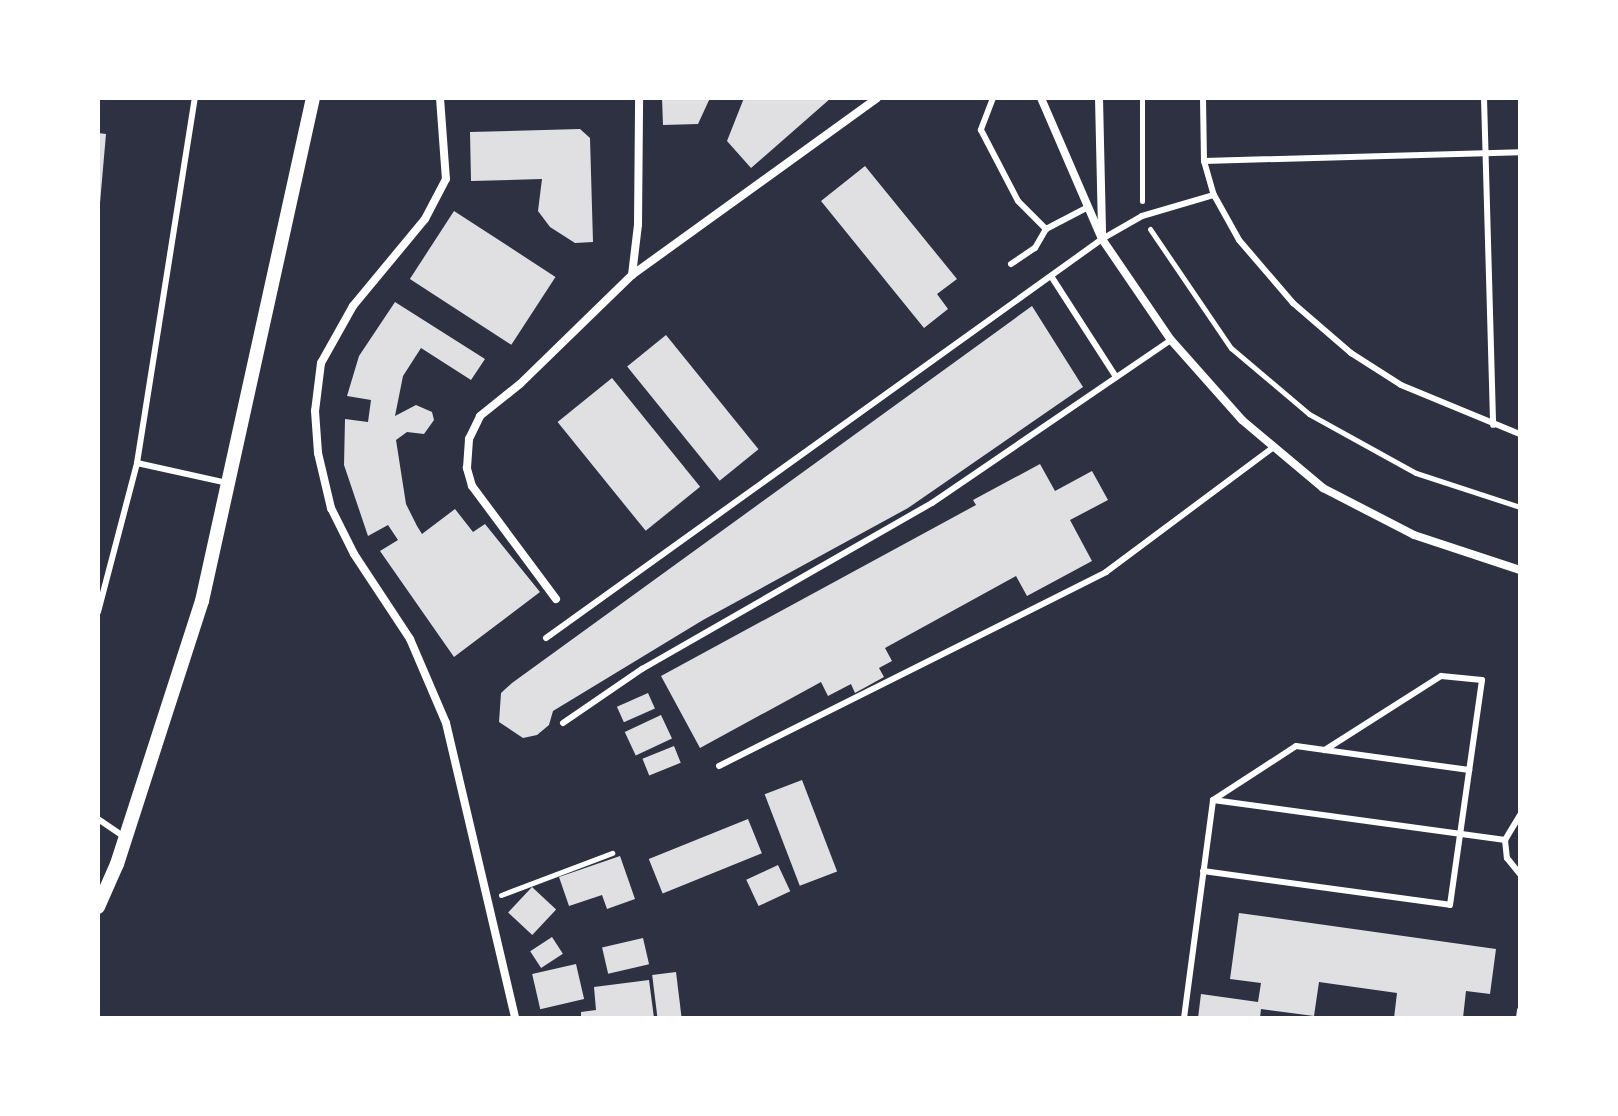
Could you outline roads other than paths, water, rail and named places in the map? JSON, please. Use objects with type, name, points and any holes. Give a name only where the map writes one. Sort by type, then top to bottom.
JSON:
[{"type":"street","points":[[98,907],[126,837],[202,601],[313,98]]},
{"type":"street","points":[[440,98],[446,179],[425,219],[353,306],[327,351],[315,411],[318,453],[331,508],[354,554],[410,639],[441,711],[515,1018]]},
{"type":"street","points":[[632,275],[638,225],[639,98]]},
{"type":"street","points":[[556,599],[472,486],[467,468],[469,439],[480,416],[520,384],[632,275],[877,98]]},
{"type":"street","points":[[1041,98],[1102,239],[1171,340],[1242,420],[1323,488],[1414,535],[1520,570]]},
{"type":"street","points":[[1099,98],[1102,239]]},
{"type":"lane","points":[[98,612],[137,463],[195,98]]},
{"type":"lane","points":[[993,98],[981,130],[987,147],[1018,201],[1046,229]]},
{"type":"lane","points":[[1203,98],[1204,161],[1214,195],[1261,265],[1351,353],[1401,385],[1520,434]]},
{"type":"lane","points":[[1484,98],[1493,425]]},
{"type":"lane","points":[[1204,161],[1520,152]]},
{"type":"lane","points":[[546,638],[1102,239],[1142,216],[1214,195]]},
{"type":"lane","points":[[1011,264],[1035,248],[1046,229],[1088,207]]},
{"type":"lane","points":[[1051,276],[1116,377]]},
{"type":"lane","points":[[563,723],[642,669],[932,503],[1171,340]]},
{"type":"lane","points":[[719,766],[1106,572],[1274,447]]},
{"type":"lane","points":[[137,463],[228,484]]},
{"type":"lane","points":[[1203,871],[1450,905],[1482,680],[1441,676],[1325,750]]},
{"type":"lane","points":[[1184,1018],[1213,800],[1296,746],[1469,770]]},
{"type":"lane","points":[[1213,800],[1505,840]]},
{"type":"lane","points":[[1520,815],[1505,840],[1507,858],[1520,874]]},
{"type":"lane","points":[[98,819],[126,837]]},
{"type":"lane","points":[[1519,1018],[1520,1010]]}]
